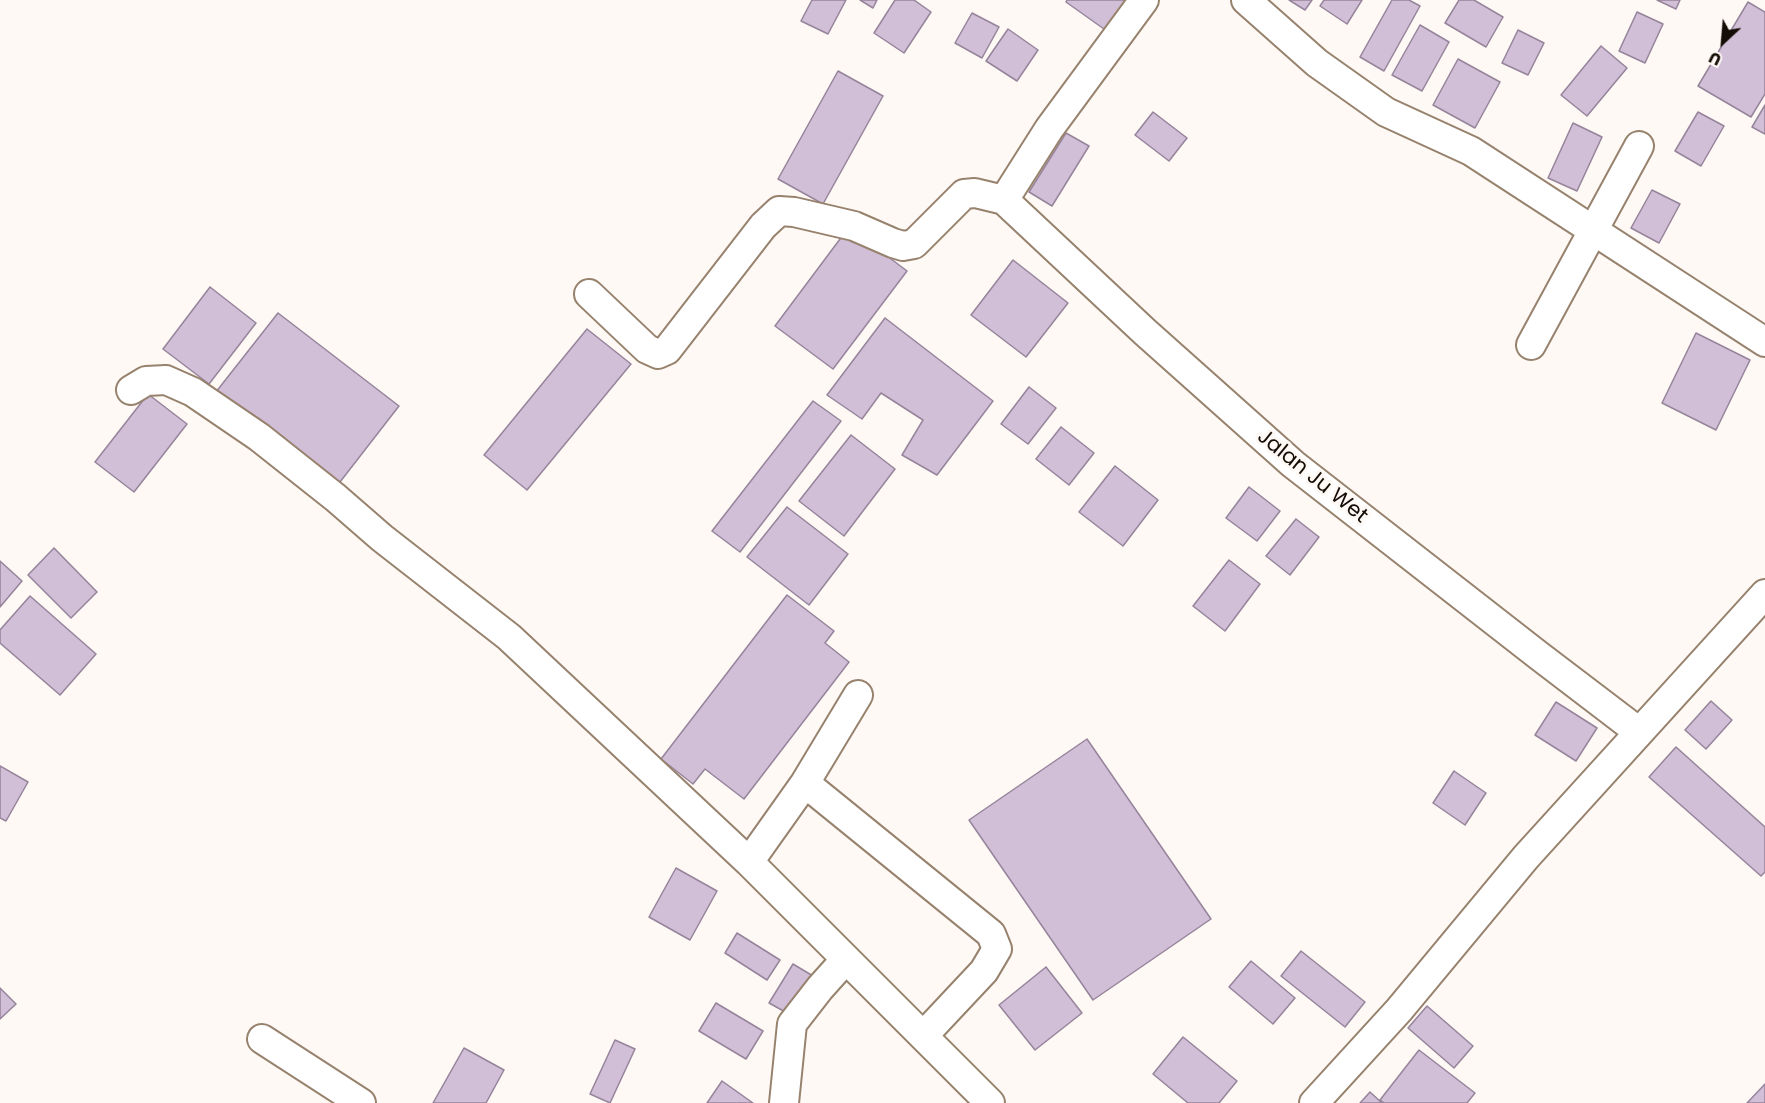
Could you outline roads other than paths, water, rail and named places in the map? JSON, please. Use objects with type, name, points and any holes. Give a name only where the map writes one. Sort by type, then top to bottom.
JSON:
[{"type":"street","points":[[589,294],[647,349],[658,354],[667,350],[763,226],[779,211],[794,212],[854,226],[903,246],[914,244],[964,194],[975,193],[1004,200],[1049,129],[1144,0]]},
{"type":"street","points":[[1246,0],[1317,63],[1386,112],[1471,151],[1765,342]]},
{"type":"street","points":[[1531,345],[1639,146]]},
{"type":"street","name":"Jalan Ju Wet","points":[[1004,200],[1145,332],[1293,464],[1639,732]]},
{"type":"street","points":[[131,390],[146,381],[166,380],[193,392],[259,437],[382,538],[509,637],[749,862],[990,1103]]},
{"type":"street","points":[[1320,1101],[1400,1010],[1526,857],[1765,594]]},
{"type":"street","points":[[749,862],[805,783],[858,695]]},
{"type":"street","points":[[805,783],[991,934],[997,949],[984,971],[923,1036]]},
{"type":"street","points":[[784,1103],[792,1024],[846,959]]},
{"type":"street","points":[[262,1039],[362,1103]]}]
